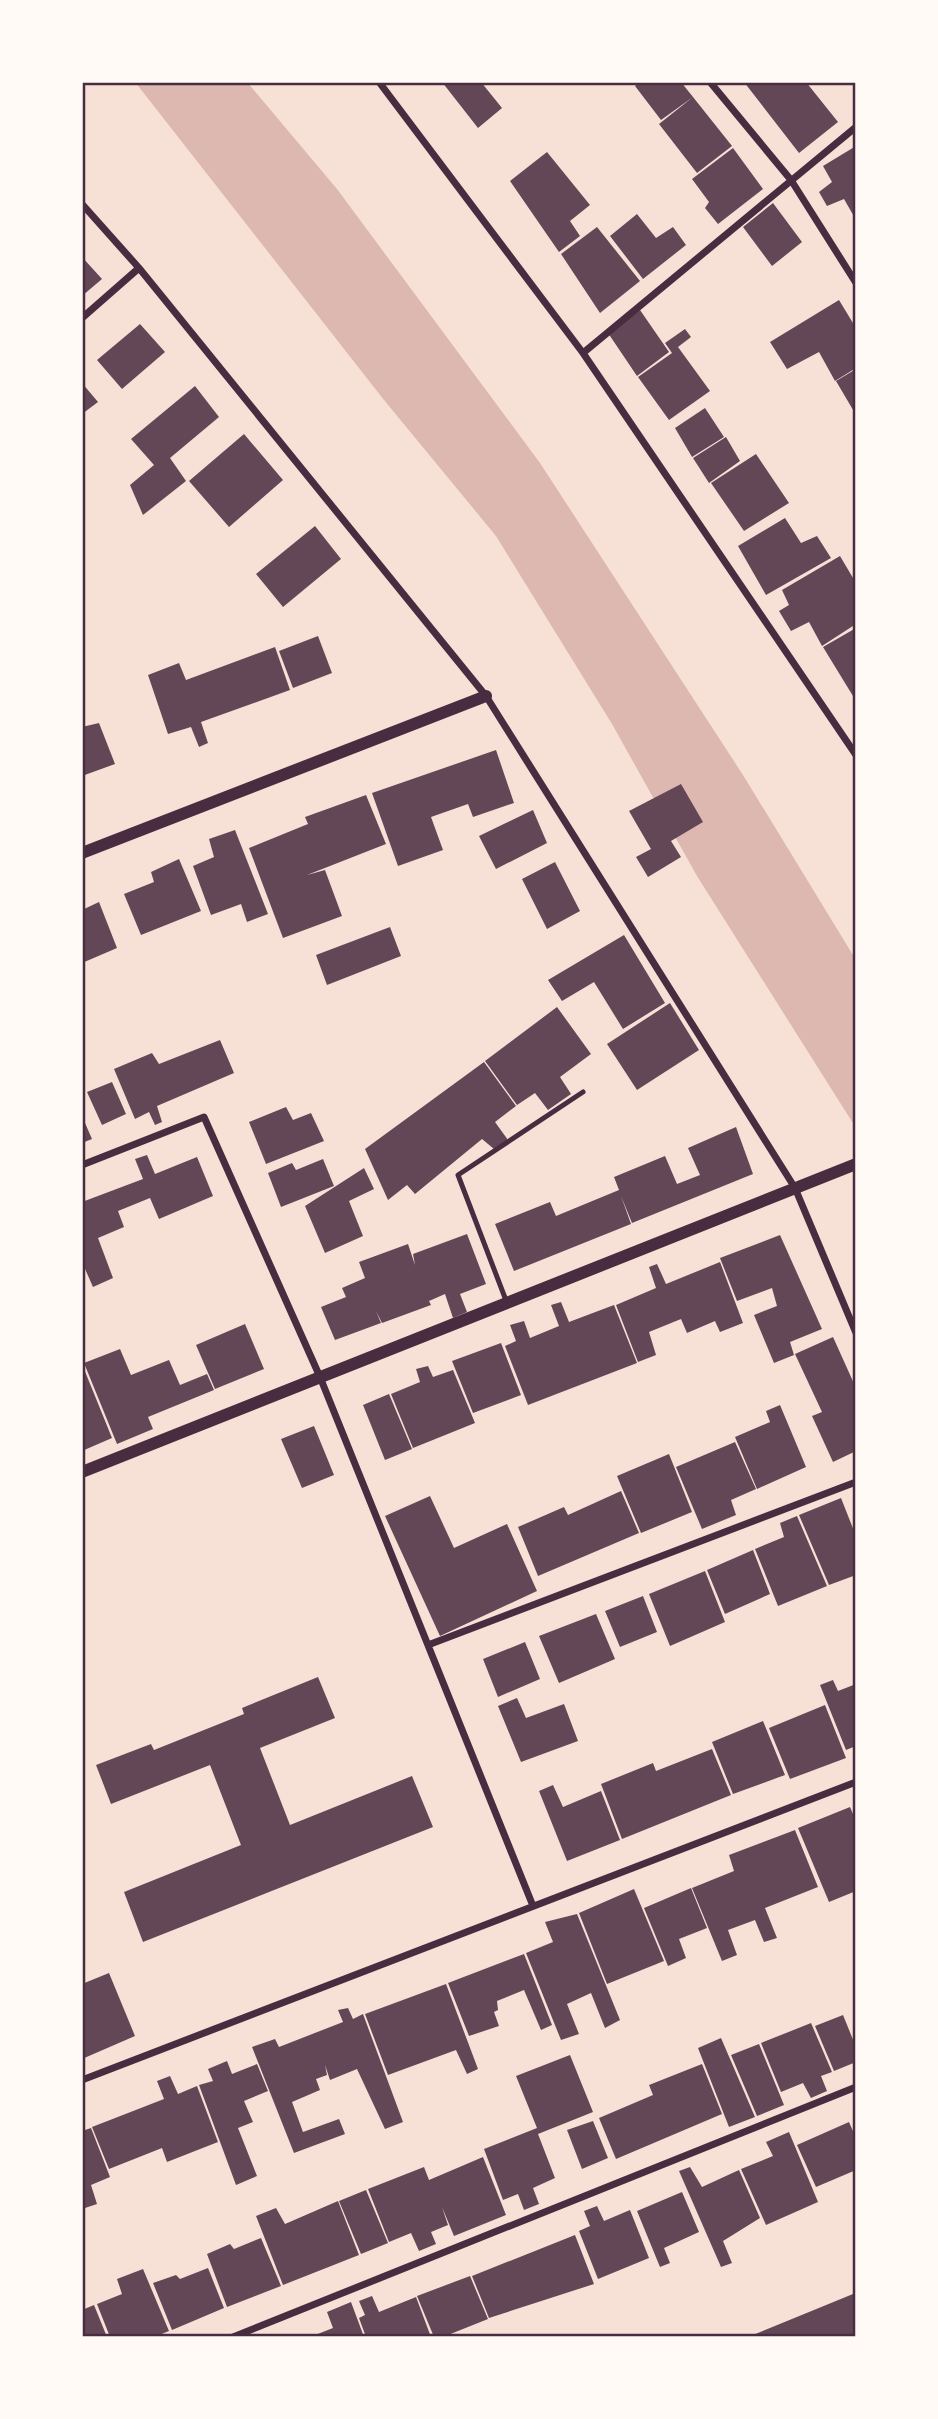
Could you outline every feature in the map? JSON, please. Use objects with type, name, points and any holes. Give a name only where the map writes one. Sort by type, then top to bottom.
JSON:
[{"type":"street","points":[[379,82],[583,353],[856,755]]},
{"type":"street","points":[[710,82],[791,180],[856,283]]},
{"type":"street","points":[[583,353],[856,127]]},
{"type":"street","points":[[82,204],[139,268],[486,696],[795,1188],[856,1333]]},
{"type":"street","points":[[82,318],[139,268]]},
{"type":"street","points":[[82,853],[486,696]]},
{"type":"street","points":[[82,1165],[204,1117],[320,1377],[533,1906]]},
{"type":"street","points":[[82,1472],[854,1164]]},
{"type":"street","points":[[428,1645],[856,1482]]},
{"type":"street","points":[[82,2080],[856,1782]]},
{"type":"street","points":[[233,2337],[856,2087]]},
{"type":"lane","points":[[507,1303],[458,1175],[583,1092]]},
{"type":"shaded area","points":[[135,82],[247,82],[337,189],[540,463],[743,775],[856,960],[856,1128],[697,876],[612,724],[496,536],[384,400]]},
{"type":"building","points":[[442,82],[481,82],[502,108],[478,128]]},
{"type":"building","points":[[640,82],[681,82],[693,97],[661,120],[635,86]]},
{"type":"building","points":[[744,82],[806,82],[838,122],[799,153]]},
{"type":"building","points":[[693,97],[732,146],[697,173],[659,124]]},
{"type":"building","points":[[856,146],[856,220],[844,199],[827,206],[819,192],[832,182],[823,166]]},
{"type":"building","points":[[733,148],[763,189],[718,224],[705,208],[709,202],[692,179]]},
{"type":"building","points":[[547,152],[590,205],[570,221],[580,236],[559,252],[510,181]]},
{"type":"building","points":[[773,203],[802,242],[772,266],[743,227]]},
{"type":"building","points":[[637,214],[656,238],[673,227],[686,245],[643,279],[610,236]]},
{"type":"building","points":[[597,227],[640,281],[600,313],[561,254]]},
{"type":"building","points":[[82,257],[102,279],[82,296]]},
{"type":"building","points":[[839,300],[856,328],[856,368],[835,381],[819,352],[787,369],[770,342]]},
{"type":"building","points":[[640,310],[669,352],[637,376],[608,333]]},
{"type":"building","points":[[140,324],[165,352],[122,389],[97,360]]},
{"type":"building","points":[[685,329],[691,337],[678,347],[710,391],[669,420],[638,377],[672,353],[665,343]]},
{"type":"building","points":[[856,369],[856,415],[836,381]]},
{"type":"building","points":[[82,383],[98,402],[82,414]]},
{"type":"building","points":[[195,386],[219,417],[170,458],[186,481],[143,515],[130,485],[154,465],[131,439]]},
{"type":"building","points":[[705,408],[724,437],[692,457],[675,428]]},
{"type":"building","points":[[244,434],[283,480],[229,527],[189,481]]},
{"type":"building","points":[[726,437],[740,461],[709,483],[693,458]]},
{"type":"building","points":[[756,454],[789,503],[744,531],[711,483]]},
{"type":"building","points":[[785,518],[801,543],[817,536],[831,558],[766,595],[738,546]]},
{"type":"building","points":[[315,526],[341,559],[283,607],[256,574]]},
{"type":"building","points":[[840,556],[856,583],[856,624],[822,646],[809,622],[791,631],[779,611],[789,605],[782,590]]},
{"type":"building","points":[[856,628],[856,701],[823,647]]},
{"type":"building","points":[[318,636],[332,673],[293,688],[279,651]]},
{"type":"building","points":[[275,647],[290,690],[201,722],[208,743],[199,747],[191,727],[168,734],[148,675],[179,663],[186,680]]},
{"type":"building","points":[[99,723],[115,764],[82,776],[82,727]]},
{"type":"building","points":[[496,750],[514,803],[473,817],[468,804],[431,817],[443,850],[398,866],[372,793]]},
{"type":"building","points":[[681,784],[703,822],[671,841],[681,857],[648,877],[636,857],[651,849],[629,811]]},
{"type":"building","points":[[366,795],[386,844],[307,875],[325,870],[342,916],[283,938],[249,848],[308,824],[305,817]]},
{"type":"building","points":[[533,810],[547,843],[496,869],[479,836]]},
{"type":"building","points":[[235,830],[268,914],[247,922],[241,904],[211,915],[193,866],[214,857],[209,839]]},
{"type":"building","points":[[179,859],[201,911],[141,935],[124,894],[154,882],[151,872]]},
{"type":"building","points":[[555,862],[580,911],[547,929],[522,879]]},
{"type":"building","points":[[99,902],[117,948],[82,963],[82,910]]},
{"type":"building","points":[[390,927],[401,956],[327,985],[316,955]]},
{"type":"building","points":[[624,935],[665,1003],[623,1029],[594,982],[562,1001],[548,980]]},
{"type":"building","points":[[670,1003],[699,1050],[637,1090],[607,1044]]},
{"type":"building","points":[[557,1007],[591,1054],[560,1077],[571,1094],[548,1110],[535,1093],[517,1105],[485,1061]]},
{"type":"building","points":[[220,1040],[234,1073],[157,1106],[162,1122],[155,1125],[149,1112],[135,1119],[114,1069],[152,1053],[159,1064]]},
{"type":"building","points":[[484,1062],[516,1106],[495,1122],[508,1140],[494,1149],[482,1139],[415,1194],[407,1185],[388,1200],[365,1149]]},
{"type":"building","points":[[112,1082],[126,1114],[102,1125],[87,1092]]},
{"type":"building","points":[[286,1107],[293,1120],[311,1113],[324,1141],[266,1164],[249,1122]]},
{"type":"building","points":[[82,1116],[92,1139],[82,1143]]},
{"type":"building","points":[[736,1127],[753,1174],[632,1223],[621,1196],[631,1224],[514,1271],[495,1224],[550,1202],[556,1216],[619,1190],[614,1177],[665,1156],[677,1184],[700,1175],[688,1148]]},
{"type":"building","points":[[147,1155],[155,1174],[197,1157],[213,1196],[159,1219],[150,1198],[118,1211],[124,1227],[98,1238],[113,1278],[93,1287],[82,1262],[82,1202],[143,1179],[135,1159]]},
{"type":"building","points":[[323,1159],[334,1186],[281,1207],[268,1173],[292,1163],[296,1170]]},
{"type":"building","points":[[364,1168],[374,1189],[349,1201],[363,1236],[325,1253],[305,1206]]},
{"type":"building","points":[[467,1234],[486,1284],[460,1294],[467,1312],[453,1318],[445,1294],[429,1301],[431,1305],[382,1323],[376,1311],[381,1323],[335,1340],[321,1307],[346,1297],[342,1288],[365,1278],[359,1262],[408,1244],[415,1265],[413,1254]]},
{"type":"building","points":[[780,1235],[822,1329],[790,1342],[794,1355],[774,1363],[754,1315],[777,1306],[772,1288],[737,1301],[720,1258]]},
{"type":"building","points":[[720,1262],[743,1323],[720,1332],[715,1321],[687,1333],[681,1319],[649,1332],[656,1355],[638,1362],[616,1305],[656,1288],[649,1267],[657,1264],[666,1284]]},
{"type":"building","points":[[561,1302],[569,1322],[614,1305],[637,1363],[528,1405],[505,1346],[516,1341],[510,1325],[524,1321],[530,1338],[559,1326],[551,1305]]},
{"type":"building","points":[[245,1324],[264,1369],[215,1389],[196,1345]]},
{"type":"building","points":[[833,1337],[856,1388],[856,1451],[833,1462],[812,1416],[822,1412],[795,1354]]},
{"type":"building","points":[[501,1343],[521,1395],[473,1413],[452,1361]]},
{"type":"building","points":[[120,1349],[131,1375],[169,1360],[180,1385],[207,1374],[214,1390],[148,1417],[153,1429],[117,1444],[84,1363]]},
{"type":"building","points":[[82,1364],[112,1438],[82,1451]]},
{"type":"building","points":[[428,1366],[433,1377],[453,1370],[475,1423],[413,1448],[391,1394],[420,1382],[416,1369]]},
{"type":"building","points":[[389,1394],[412,1449],[385,1460],[363,1405]]},
{"type":"building","points":[[780,1405],[806,1467],[757,1489],[735,1437],[770,1422],[766,1411]]},
{"type":"building","points":[[314,1426],[334,1475],[302,1488],[281,1439]]},
{"type":"building","points":[[735,1442],[756,1489],[731,1500],[736,1515],[702,1529],[676,1467]]},
{"type":"building","points":[[669,1454],[692,1512],[641,1533],[617,1476]]},
{"type":"building","points":[[621,1491],[639,1533],[538,1576],[518,1527],[564,1507],[568,1515]]},
{"type":"building","points":[[430,1496],[454,1548],[507,1524],[537,1591],[440,1636],[385,1516]]},
{"type":"building","points":[[841,1498],[856,1536],[856,1575],[829,1585],[799,1515]]},
{"type":"building","points":[[797,1516],[827,1586],[778,1606],[755,1549],[784,1537],[780,1523]]},
{"type":"building","points":[[753,1550],[770,1594],[725,1614],[707,1570]]},
{"type":"building","points":[[705,1571],[725,1622],[670,1646],[649,1594]]},
{"type":"building","points":[[643,1596],[657,1632],[620,1647],[605,1611]]},
{"type":"building","points":[[596,1614],[615,1659],[559,1683],[539,1636]]},
{"type":"building","points":[[525,1642],[540,1679],[498,1697],[483,1659]]},
{"type":"building","points":[[318,1677],[335,1718],[260,1748],[290,1825],[412,1776],[433,1827],[143,1942],[124,1892],[241,1845],[210,1765],[111,1804],[96,1765],[151,1744],[154,1750],[244,1714],[242,1708]]},
{"type":"building","points":[[833,1680],[838,1691],[856,1684],[856,1746],[846,1750],[820,1685]]},
{"type":"building","points":[[517,1698],[526,1718],[564,1704],[578,1741],[521,1762],[498,1706]]},
{"type":"building","points":[[825,1705],[846,1758],[790,1779],[769,1728]]},
{"type":"building","points":[[763,1721],[785,1775],[733,1794],[712,1742]]},
{"type":"building","points":[[712,1749],[731,1795],[622,1839],[601,1784],[653,1763],[656,1771]]},
{"type":"building","points":[[553,1785],[563,1807],[601,1791],[620,1840],[567,1861],[539,1791]]},
{"type":"building","points":[[850,1807],[856,1821],[856,1891],[829,1902],[798,1828]]},
{"type":"building","points":[[795,1830],[818,1887],[765,1908],[777,1938],[764,1942],[755,1920],[728,1930],[737,1955],[722,1961],[692,1888],[734,1871],[729,1855]]},
{"type":"building","points":[[691,1888],[707,1928],[679,1939],[686,1958],[668,1966],[644,1908]]},
{"type":"building","points":[[634,1889],[664,1961],[607,1984],[579,1913]]},
{"type":"building","points":[[577,1914],[620,2020],[605,2028],[591,1993],[567,2004],[579,2034],[561,2040],[526,1953],[553,1942],[545,1922]]},
{"type":"building","points":[[524,1954],[552,2025],[541,2030],[524,1990],[497,2001],[498,2010],[494,2012],[499,2026],[469,2036],[448,1983]]},
{"type":"building","points":[[109,1973],[135,2036],[82,2059],[82,1984]]},
{"type":"building","points":[[446,1984],[478,2069],[467,2074],[456,2050],[388,2075],[365,2014]]},
{"type":"building","points":[[348,2008],[353,2019],[363,2014],[403,2122],[385,2129],[357,2069],[330,2080],[325,2065],[327,2075],[316,2079],[320,2090],[292,2102],[303,2132],[339,2119],[345,2134],[294,2153],[252,2047],[275,2039],[279,2047],[343,2022],[338,2010]]},
{"type":"building","points":[[843,2015],[856,2047],[856,2062],[834,2071],[815,2026]]},
{"type":"building","points":[[811,2023],[832,2072],[821,2076],[827,2091],[811,2098],[803,2083],[781,2092],[761,2043]]},
{"type":"building","points":[[721,2038],[755,2117],[729,2127],[698,2048]]},
{"type":"building","points":[[759,2044],[784,2105],[757,2116],[731,2055]]},
{"type":"building","points":[[570,2055],[593,2112],[538,2134],[555,2178],[533,2188],[539,2204],[524,2210],[518,2194],[503,2200],[484,2149],[537,2128],[516,2076]]},
{"type":"building","points":[[227,2061],[232,2074],[257,2064],[268,2091],[244,2101],[253,2122],[238,2128],[257,2176],[236,2185],[199,2085],[213,2081],[208,2069]]},
{"type":"building","points":[[702,2064],[722,2114],[616,2159],[599,2118],[653,2095],[649,2085]]},
{"type":"building","points":[[170,2076],[178,2094],[197,2086],[218,2142],[167,2162],[162,2148],[109,2169],[92,2127],[164,2099],[157,2081]]},
{"type":"building","points":[[593,2121],[608,2158],[582,2169],[567,2130]]},
{"type":"building","points":[[849,2122],[856,2138],[856,2170],[816,2187],[797,2145]]},
{"type":"building","points":[[91,2128],[110,2177],[91,2185],[97,2204],[82,2209],[82,2131]]},
{"type":"building","points":[[789,2132],[818,2202],[766,2225],[741,2169],[773,2156],[766,2142]]},
{"type":"building","points":[[483,2157],[506,2215],[454,2236],[442,2207],[448,2225],[431,2232],[436,2244],[419,2251],[411,2233],[389,2242],[368,2189],[424,2167],[429,2180]]},
{"type":"building","points":[[690,2167],[702,2187],[739,2170],[760,2218],[723,2241],[732,2263],[721,2267],[679,2171]]},
{"type":"building","points":[[366,2190],[388,2243],[361,2254],[339,2201]]},
{"type":"building","points":[[682,2192],[699,2232],[664,2248],[670,2263],[660,2267],[637,2211]]},
{"type":"building","points":[[338,2201],[359,2255],[283,2285],[256,2216],[276,2208],[285,2224]]},
{"type":"building","points":[[597,2206],[604,2221],[630,2210],[649,2258],[598,2279],[579,2231],[590,2226],[584,2211]]},
{"type":"building","points":[[575,2235],[594,2284],[489,2318],[472,2276]]},
{"type":"building","points":[[261,2238],[281,2286],[227,2307],[207,2254],[230,2244],[234,2249]]},
{"type":"building","points":[[208,2268],[224,2308],[172,2330],[153,2283],[176,2275],[180,2279]]},
{"type":"building","points":[[143,2269],[169,2331],[154,2337],[110,2337],[97,2304],[122,2294],[117,2279]]},
{"type":"building","points":[[470,2276],[488,2319],[443,2337],[434,2337],[417,2296]]},
{"type":"building","points":[[853,2294],[856,2337],[748,2337]]},
{"type":"building","points":[[372,2296],[379,2312],[416,2297],[431,2337],[366,2337],[359,2318],[365,2315],[359,2301]]},
{"type":"building","points":[[351,2302],[364,2337],[310,2337],[333,2328],[327,2312]]},
{"type":"building","points":[[94,2305],[107,2337],[82,2337],[82,2310]]}]
